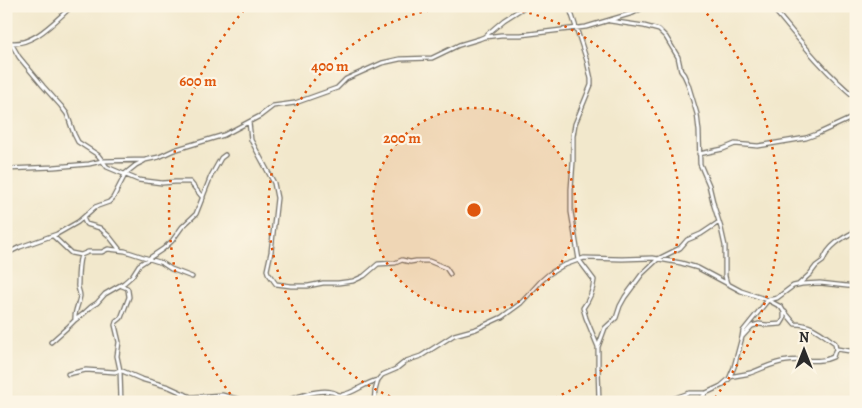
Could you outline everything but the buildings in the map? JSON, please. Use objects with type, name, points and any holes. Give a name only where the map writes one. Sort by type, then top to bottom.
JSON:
[{"type":"street","points":[[6,42],[11,44],[24,43],[42,33],[72,6]]},
{"type":"street","points":[[484,37],[504,20],[526,6]]},
{"type":"street","points":[[568,6],[587,61],[591,79],[591,85],[575,124],[573,136],[571,200],[578,260],[594,280],[589,300],[583,308],[598,347]]},
{"type":"street","points":[[6,169],[54,167],[102,161],[145,160],[160,157],[180,148],[224,135],[276,105],[295,103],[337,88],[346,79],[382,63],[400,59],[432,58],[484,37],[586,27],[633,13],[646,6]]},
{"type":"street","points":[[771,6],[822,67],[856,98]]},
{"type":"street","points":[[610,21],[659,30],[666,37],[678,58],[681,71],[686,79],[695,105],[699,131],[700,164],[709,185],[725,246],[725,276],[727,284]]},
{"type":"street","points":[[11,44],[19,57],[67,114],[78,142],[98,155],[107,167],[138,180],[162,183],[190,182],[203,198]]},
{"type":"street","points":[[699,154],[736,144],[758,146],[806,138],[856,116]]},
{"type":"street","points":[[250,121],[251,140],[275,187],[277,202],[267,270],[276,284],[308,286],[353,281],[364,276],[378,264],[395,263],[402,260],[429,262],[446,268],[450,274]]},
{"type":"street","points":[[51,342],[108,292],[132,276],[139,266],[172,241],[182,227],[198,211],[199,204],[220,158],[225,155]]},
{"type":"street","points":[[6,254],[20,247],[53,236],[73,225],[95,207],[105,204],[113,198],[124,175],[145,160]]},
{"type":"street","points":[[83,218],[86,224],[106,232],[120,250]]},
{"type":"street","points":[[599,402],[598,347],[605,328],[616,318],[622,302],[629,291],[638,278],[658,259],[680,248],[687,240],[701,234],[719,222]]},
{"type":"street","points":[[664,402],[689,393],[706,392],[721,386],[729,380],[743,331],[768,300],[777,298],[798,284],[823,261],[826,253],[838,241],[856,231]]},
{"type":"street","points":[[53,236],[71,252],[81,255],[88,252],[102,252],[108,249],[120,250],[162,263],[192,278]]},
{"type":"street","points":[[75,320],[74,315],[80,296],[77,286],[81,255]]},
{"type":"street","points":[[374,402],[378,380],[382,374],[396,369],[406,361],[421,356],[454,335],[476,329],[502,317],[518,306],[549,274],[562,266],[578,260],[592,258],[658,259],[695,266],[741,291],[768,300],[780,307],[795,324],[807,325],[822,332],[835,344],[836,350],[833,357],[829,360],[788,360],[748,373],[730,376]]},
{"type":"street","points":[[798,284],[809,283],[856,287]]},
{"type":"street","points":[[121,285],[127,288],[129,294],[121,318],[117,320],[115,325],[119,340],[118,356],[121,402]]},
{"type":"street","points":[[742,337],[755,324],[771,326],[781,324],[784,319],[784,312]]},
{"type":"street","points":[[836,350],[856,350]]},
{"type":"street","points":[[68,374],[86,370],[115,372],[120,370],[141,379],[169,387],[191,397],[222,395],[249,402]]},
{"type":"street","points":[[284,402],[303,395],[319,392],[344,395],[366,383],[378,380]]},
{"type":"street","points":[[698,402],[706,392]]},
{"type":"street","points":[[176,402],[185,394]]}]
